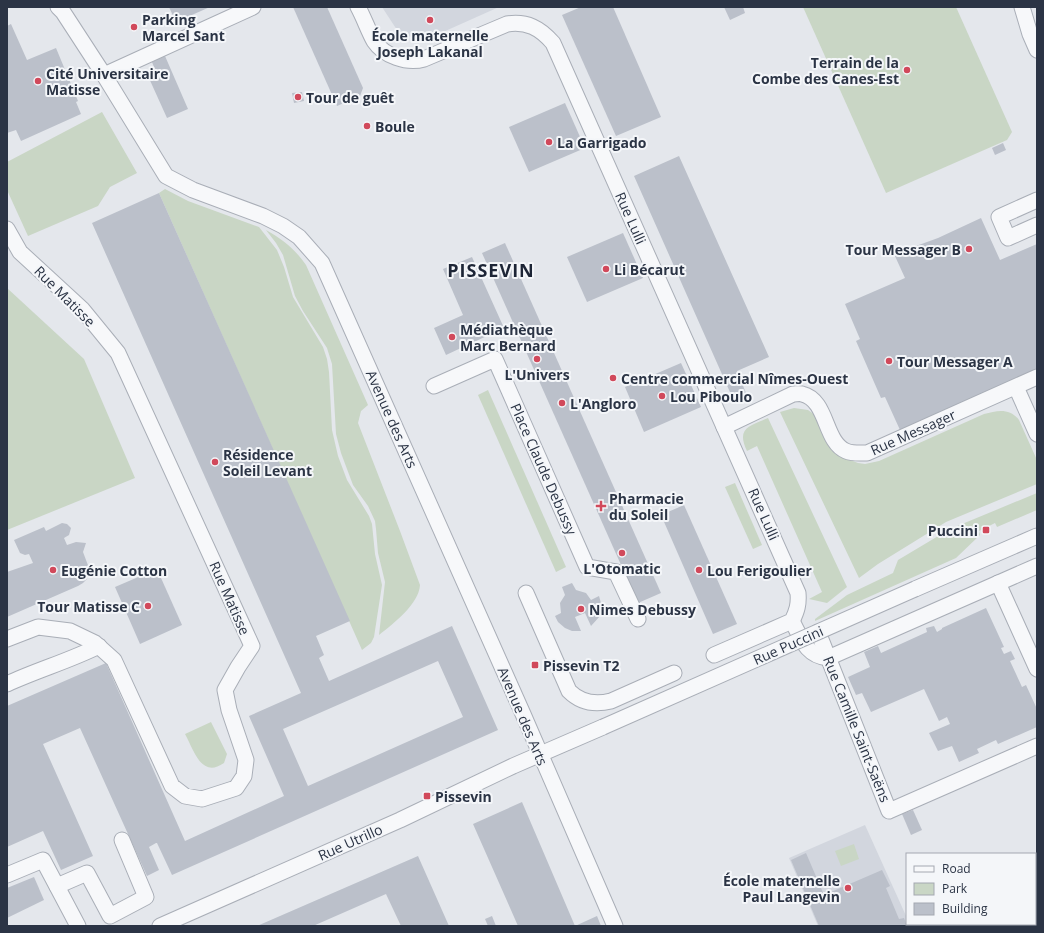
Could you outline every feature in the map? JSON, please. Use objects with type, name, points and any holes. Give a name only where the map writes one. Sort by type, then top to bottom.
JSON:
[{"type":"street","name":"Avenue des Arts","points":[[58,7],[63,12],[104,75],[166,176],[193,190],[263,216],[283,226],[299,237],[322,263],[523,714],[615,926]]},
{"type":"street","points":[[104,75],[253,7]]},
{"type":"street","name":"Rue Lulli","points":[[358,7],[375,41],[381,48],[390,55],[415,62],[507,24],[518,22],[531,25],[547,35],[553,43],[796,587],[798,601],[797,612],[792,621]]},
{"type":"street","points":[[1022,7],[1030,34],[1037,50]]},
{"type":"street","points":[[1037,200],[999,217],[1008,238],[1037,225]]},
{"type":"street","name":"Rue Matisse","points":[[7,229],[20,252],[82,308],[118,353],[252,646],[238,667],[226,690],[229,710],[246,760],[244,776],[236,788],[202,799],[185,796],[172,786],[114,660],[95,642],[70,631],[38,627],[7,639]]},
{"type":"street","name":"Place Claude Debussy","points":[[434,386],[495,359],[587,567],[616,572],[638,618]]},
{"type":"street","name":"Rue Messager","points":[[724,427],[793,394],[802,394],[810,398],[818,406],[837,445],[846,451],[855,454],[867,453],[1037,377]]},
{"type":"street","points":[[1016,387],[1037,434]]},
{"type":"street","name":"Rue Puccini","points":[[540,755],[1037,536]]},
{"type":"street","points":[[714,655],[792,621],[808,649],[819,657],[828,658],[1037,566]]},
{"type":"street","points":[[998,583],[1037,669]]},
{"type":"street","points":[[526,592],[569,691],[574,696],[591,703],[611,701],[674,673]]},
{"type":"street","name":"Rue Camille Saint-Saëns","points":[[818,632],[889,810],[1037,746]]},
{"type":"street","points":[[7,684],[99,646]]},
{"type":"street","name":"Rue Utrillo","points":[[160,926],[408,816],[540,755]]},
{"type":"street","points":[[57,886],[87,873],[110,916],[146,897],[122,840]]},
{"type":"street","points":[[7,876],[44,860],[78,926]]},
{"type":"shaded area","name":"École maternelle Joseph Lakanal","points":[[382,7],[499,7],[423,41],[399,33]]},
{"type":"shaded area","name":"École maternelle Paul Langevin","points":[[865,825],[906,916],[906,925],[910,926],[818,926],[789,858]]},
{"type":"green space","name":"Terrain de la Combe des Canes-Est","points":[[803,7],[956,7],[1012,132],[1007,140],[886,193]]},
{"type":"green space","points":[[102,112],[137,173],[110,187],[98,206],[28,236],[7,190],[7,162]]},
{"type":"green space","points":[[165,189],[188,201],[259,227],[277,250],[293,297],[323,347],[329,372],[332,430],[338,456],[347,480],[369,516],[372,524],[375,554],[382,585],[374,637],[371,643],[362,650],[159,193]]},
{"type":"green space","points":[[266,230],[288,245],[306,265],[368,405],[361,411],[358,423],[420,585],[419,592],[410,606],[398,619],[379,635],[385,582],[378,553],[375,521],[368,506],[353,485],[341,453],[336,434],[332,364],[327,348],[295,296],[283,255]]},
{"type":"green space","points":[[7,288],[84,359],[135,478],[7,530]]},
{"type":"green space","points":[[488,390],[566,567],[556,572],[478,395]]},
{"type":"green space","points":[[794,408],[808,410],[815,415],[840,456],[865,464],[879,461],[984,414],[999,411],[1012,413],[1019,420],[1037,460],[1037,484],[946,522],[878,564],[859,578],[780,412]]},
{"type":"green space","points":[[768,418],[847,587],[827,603],[809,599],[822,592],[757,446],[747,451],[744,443],[743,437],[746,429],[755,423]]},
{"type":"green space","points":[[735,483],[762,545],[753,549],[725,487]]},
{"type":"green space","points":[[1037,493],[1037,510],[997,527],[995,523],[979,531],[980,535],[956,558],[815,621],[815,619],[847,595],[893,573],[898,560],[950,529]]},
{"type":"green space","points":[[211,722],[227,754],[224,763],[216,767],[204,765],[199,760],[185,734]]},
{"type":"green space","points":[[854,844],[859,859],[841,866],[835,851]]},
{"type":"building","points":[[169,7],[210,7],[176,22]]},
{"type":"building","points":[[293,7],[327,7],[363,88],[360,96],[337,106]]},
{"type":"building","points":[[581,7],[613,7],[661,117],[616,136],[562,15]]},
{"type":"building","points":[[724,7],[743,7],[745,13],[730,20]]},
{"type":"building","name":"Cité Universitaire Matisse","points":[[11,24],[27,60],[56,48],[78,101],[76,102],[81,114],[21,141],[16,130],[7,133],[7,26]]},
{"type":"building","points":[[165,56],[188,109],[167,118],[148,76],[156,72],[152,62]]},
{"type":"building","points":[[302,92],[304,101],[294,103],[292,93]]},
{"type":"building","name":"La Garrigado","points":[[565,103],[585,148],[529,172],[509,127]]},
{"type":"building","points":[[1003,143],[1006,150],[995,155],[992,148]]},
{"type":"building","points":[[679,156],[769,357],[737,371],[746,393],[733,399],[634,176]]},
{"type":"building","points":[[159,193],[350,621],[316,636],[324,655],[319,658],[329,681],[452,626],[498,730],[172,875],[156,843],[149,847],[159,870],[147,876],[80,728],[43,744],[93,856],[61,870],[43,831],[7,847],[7,706],[106,663],[185,841],[284,796],[249,716],[301,693],[92,223]],"holes":[[[438,661],[463,717],[308,786],[283,729]]]},
{"type":"building","points":[[981,218],[1000,260],[1037,244],[1037,369],[900,430],[885,397],[881,398],[856,341],[860,339],[845,304],[905,278],[894,254],[938,238]]},
{"type":"building","name":"Li Bécarut","points":[[623,233],[643,278],[587,302],[567,257]]},
{"type":"building","name":"L'Angloro","points":[[505,243],[661,593],[638,603],[482,253]]},
{"type":"building","points":[[472,257],[504,328],[446,355],[434,328],[463,315],[443,269]]},
{"type":"building","name":"Lou Piboulo","points":[[681,363],[701,407],[644,432],[625,387]]},
{"type":"building","name":"Lou Ferigoulier","points":[[684,505],[737,624],[713,634],[661,515]]},
{"type":"building","name":"Eugénie Cotton","points":[[62,523],[67,524],[71,528],[69,535],[64,538],[67,545],[76,542],[86,543],[83,552],[89,568],[87,579],[78,586],[7,617],[7,572],[33,563],[29,554],[25,555],[20,553],[14,540],[44,527],[46,531]]},
{"type":"building","name":"Tour Matisse C","points":[[157,569],[182,625],[140,644],[115,587]]},
{"type":"building","name":"Nimes Debussy","points":[[572,583],[576,590],[586,593],[591,600],[599,596],[601,603],[600,616],[591,626],[585,613],[575,617],[581,631],[572,631],[565,628],[558,622],[555,616],[561,613],[560,603],[565,595],[562,587]]},
{"type":"building","points":[[986,608],[1004,647],[1001,648],[1004,654],[1011,651],[1015,659],[1010,661],[1022,687],[1026,685],[1037,709],[1037,727],[998,744],[996,740],[977,749],[979,753],[959,762],[952,746],[938,751],[929,733],[950,724],[947,717],[939,721],[924,689],[871,712],[862,693],[856,695],[848,677],[870,667],[864,652],[878,646],[881,653],[927,632],[926,628],[934,626],[937,632],[942,628]]},
{"type":"building","points":[[522,802],[575,926],[518,926],[473,824]]},
{"type":"building","points":[[913,810],[922,830],[911,835],[902,814]]},
{"type":"building","points":[[806,853],[824,895],[882,870],[890,886],[886,888],[899,919],[904,918],[907,926],[819,926],[791,860]]},
{"type":"building","points":[[418,856],[449,926],[401,926],[386,894],[313,926],[257,926]]},
{"type":"building","points":[[1037,859],[1036,892],[1036,860]]},
{"type":"building","points":[[34,877],[44,900],[7,918],[7,888]]},
{"type":"building","points":[[492,916],[496,926],[488,926],[485,919]]},
{"type":"building","points":[[597,916],[601,926],[575,926]]},
{"type":"building","points":[[984,925],[1010,925],[1009,926],[983,926]]},
{"type":"place","name":"École maternelle Joseph Lakanal","points":[[430,20]]},
{"type":"place","name":"Parking Marcel Sant","points":[[134,27]]},
{"type":"place","name":"Terrain de la Combe des Canes-Est","points":[[907,70]]},
{"type":"place","name":"Cité Universitaire Matisse","points":[[38,81]]},
{"type":"place","name":"Tour de guêt","points":[[298,97]]},
{"type":"place","name":"Boule","points":[[367,126]]},
{"type":"place","name":"La Garrigado","points":[[549,142]]},
{"type":"place","name":"Tour Messager B","points":[[969,249]]},
{"type":"place","name":"Li Bécarut","points":[[606,269]]},
{"type":"place","name":"Médiathèque Marc Bernard","points":[[452,337]]},
{"type":"place","name":"L'Univers","points":[[537,359]]},
{"type":"place","name":"Tour Messager A","points":[[889,361]]},
{"type":"place","name":"Centre commercial Nîmes-Ouest","points":[[613,378]]},
{"type":"place","name":"Lou Piboulo","points":[[662,396]]},
{"type":"place","name":"L'Angloro","points":[[562,403]]},
{"type":"place","name":"Résidence Soleil Levant","points":[[215,462]]},
{"type":"place","name":"Pharmacie du Soleil","points":[[601,506]]},
{"type":"place","name":"Puccini","points":[[986,530]]},
{"type":"place","name":"L'Otomatic","points":[[622,553]]},
{"type":"place","name":"Eugénie Cotton","points":[[53,570]]},
{"type":"place","name":"Lou Ferigoulier","points":[[699,570]]},
{"type":"place","name":"Tour Matisse C","points":[[148,606]]},
{"type":"place","name":"Nimes Debussy","points":[[581,609]]},
{"type":"place","name":"Pissevin T2","points":[[535,665]]},
{"type":"place","name":"Pissevin","points":[[427,796]]},
{"type":"place","name":"École maternelle Paul Langevin","points":[[848,888]]},
{"type":"district","name":"PISSEVIN","points":[[491,270]]}]
